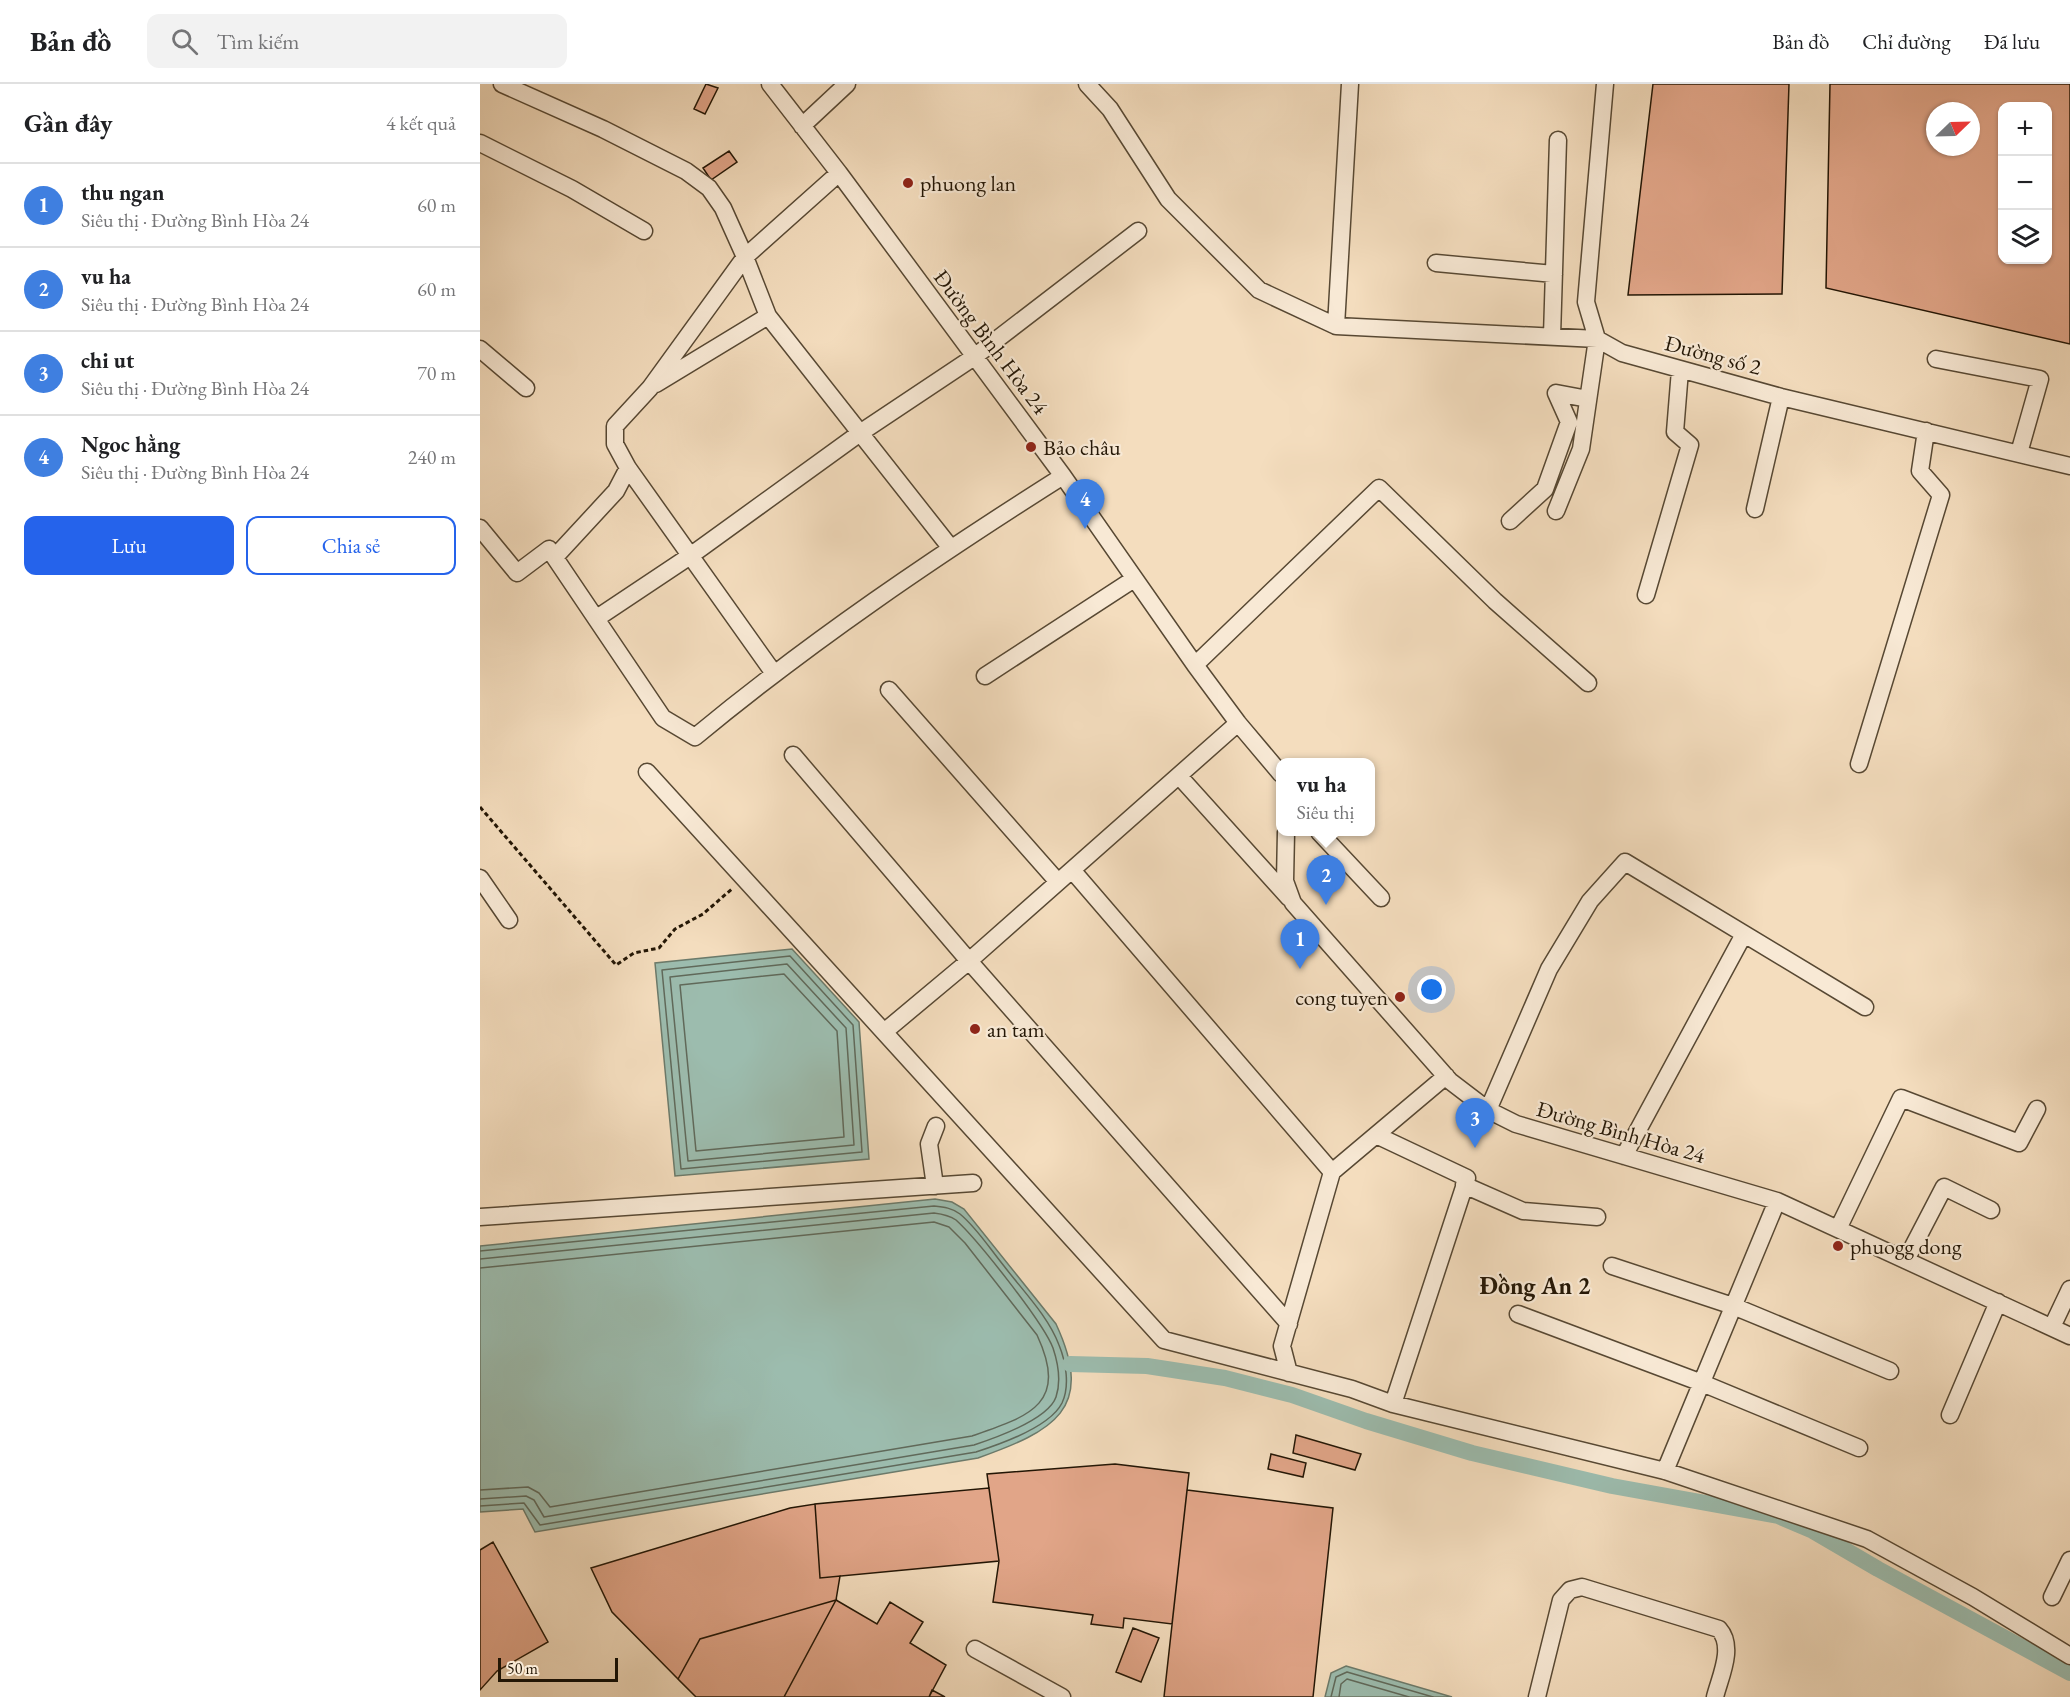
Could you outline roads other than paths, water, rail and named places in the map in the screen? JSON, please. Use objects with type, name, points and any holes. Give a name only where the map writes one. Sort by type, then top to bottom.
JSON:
[{"type":"street","points":[[502,84],[603,129],[694,177],[709,188],[723,208],[768,316],[950,547]]},
{"type":"street","name":"Đường Bình Hòa 24","points":[[770,84],[839,172],[1063,477],[1195,665],[1238,723],[1276,768]]},
{"type":"street","points":[[802,126],[847,84]]},
{"type":"street","points":[[1087,84],[1110,109],[1168,199],[1259,290],[1336,326],[1597,339]]},
{"type":"street","points":[[1336,326],[1350,84]]},
{"type":"street","points":[[1556,511],[1581,449],[1597,339],[1586,302],[1605,84]]},
{"type":"street","points":[[1552,336],[1558,140]]},
{"type":"street","points":[[480,143],[572,189],[644,231]]},
{"type":"street","points":[[773,672],[628,468],[615,444],[615,426],[650,388],[745,257],[839,172]]},
{"type":"street","points":[[597,618],[690,556],[860,433],[974,357],[1138,231]]},
{"type":"street","points":[[1436,263],[1554,274]]},
{"type":"street","points":[[650,388],[768,316]]},
{"type":"street","name":"Đường số 2","points":[[1597,339],[1622,353],[1680,370],[1781,397],[2070,466]]},
{"type":"street","points":[[480,349],[526,388]]},
{"type":"street","points":[[1936,359],[2040,379],[2019,453]]},
{"type":"street","points":[[1646,596],[1690,445],[1675,432],[1680,370]]},
{"type":"street","points":[[1510,521],[1545,489],[1569,422],[1556,393],[1587,399]]},
{"type":"street","points":[[1755,509],[1781,397]]},
{"type":"street","points":[[1859,764],[1941,495],[1920,471],[1926,431]]},
{"type":"street","points":[[555,557],[616,492],[628,468]]},
{"type":"street","points":[[480,528],[517,573],[549,549],[663,718],[695,737],[773,672],[950,547],[1063,477]]},
{"type":"street","points":[[1195,665],[1379,488],[1495,601],[1588,683]]},
{"type":"street","points":[[985,676],[1134,579]]},
{"type":"street","points":[[890,690],[1058,882]]},
{"type":"street","points":[[884,1032],[969,961],[1238,723]]},
{"type":"street","points":[[793,755],[969,961],[1289,1324]]},
{"type":"street","points":[[647,772],[1164,1340],[1352,1389],[1393,1404],[1665,1471],[1867,1539],[1973,1597],[2070,1656]]},
{"type":"street","points":[[1179,776],[1293,903]]},
{"type":"street","name":"Đường Bình Hòa 24","points":[[1286,836],[1285,881],[1293,903],[1446,1076],[1488,1110],[1515,1124],[1777,1201],[2070,1336]]},
{"type":"street","points":[[1324,836],[1382,898]]},
{"type":"street","points":[[1488,1110],[1549,969],[1590,901],[1625,862],[1865,1007]]},
{"type":"street","points":[[1072,870],[1332,1172]]},
{"type":"street","points":[[480,878],[509,920]]},
{"type":"street","points":[[1624,1156],[1744,934]]},
{"type":"street","points":[[1289,1373],[1282,1346],[1332,1172],[1446,1076]]},
{"type":"street","points":[[1838,1229],[1901,1098],[2019,1143],[2037,1108]]},
{"type":"street","points":[[935,1186],[929,1144],[936,1126]]},
{"type":"street","points":[[1376,1135],[1467,1178],[1393,1404]]},
{"type":"street","points":[[480,1217],[973,1183]]},
{"type":"street","points":[[1464,1185],[1523,1211],[1597,1217]]},
{"type":"street","points":[[1906,1260],[1944,1186],[1991,1210]]},
{"type":"street","points":[[1665,1471],[1777,1201]]},
{"type":"street","points":[[1612,1266],[1733,1306],[1890,1371]]},
{"type":"street","points":[[2052,1327],[2070,1289]]},
{"type":"street","points":[[1950,1415],[1998,1302]]},
{"type":"street","points":[[1518,1314],[1702,1383],[1859,1448]]},
{"type":"street","points":[[2052,1597],[2070,1560]]},
{"type":"street","points":[[1537,1697],[1561,1600],[1570,1590],[1582,1587],[1719,1629],[1725,1637],[1727,1649],[1714,1697]]},
{"type":"street","points":[[975,1649],[1062,1697]]},
{"type":"water","points":[[792,949],[859,1022],[869,1159],[675,1176],[655,963]]},
{"type":"water","points":[[935,1199],[952,1202],[964,1209],[1056,1324],[1067,1353],[1071,1377],[1069,1397],[1060,1413],[1046,1426],[1027,1438],[978,1458],[535,1532],[523,1509],[480,1512],[480,1246]]},
{"type":"water","points":[[1346,1666],[1452,1697],[1325,1697],[1331,1673]]},
{"type":"waterway","points":[[1070,1364],[1147,1366],[1225,1378],[1292,1395],[1366,1421],[1472,1453],[1612,1486],[1778,1516],[1813,1531],[1878,1569],[2070,1673]]},
{"type":"place","name":"phuong lan","points":[[908,183]]},
{"type":"place","name":"Bảo châu","points":[[1031,447]]},
{"type":"place","name":"Ngoc hằng","points":[[1085,529]]},
{"type":"place","name":"vu ha","points":[[1326,905]]},
{"type":"place","name":"thu ngan","points":[[1300,969]]},
{"type":"place","name":"cong tuyen","points":[[1400,997]]},
{"type":"place","name":"an tam","points":[[975,1029]]},
{"type":"place","name":"chi ut","points":[[1475,1148]]},
{"type":"place","name":"phuogg dong","points":[[1838,1246]]},
{"type":"district","name":"Đồng An 2","points":[[1535,1285]]}]
